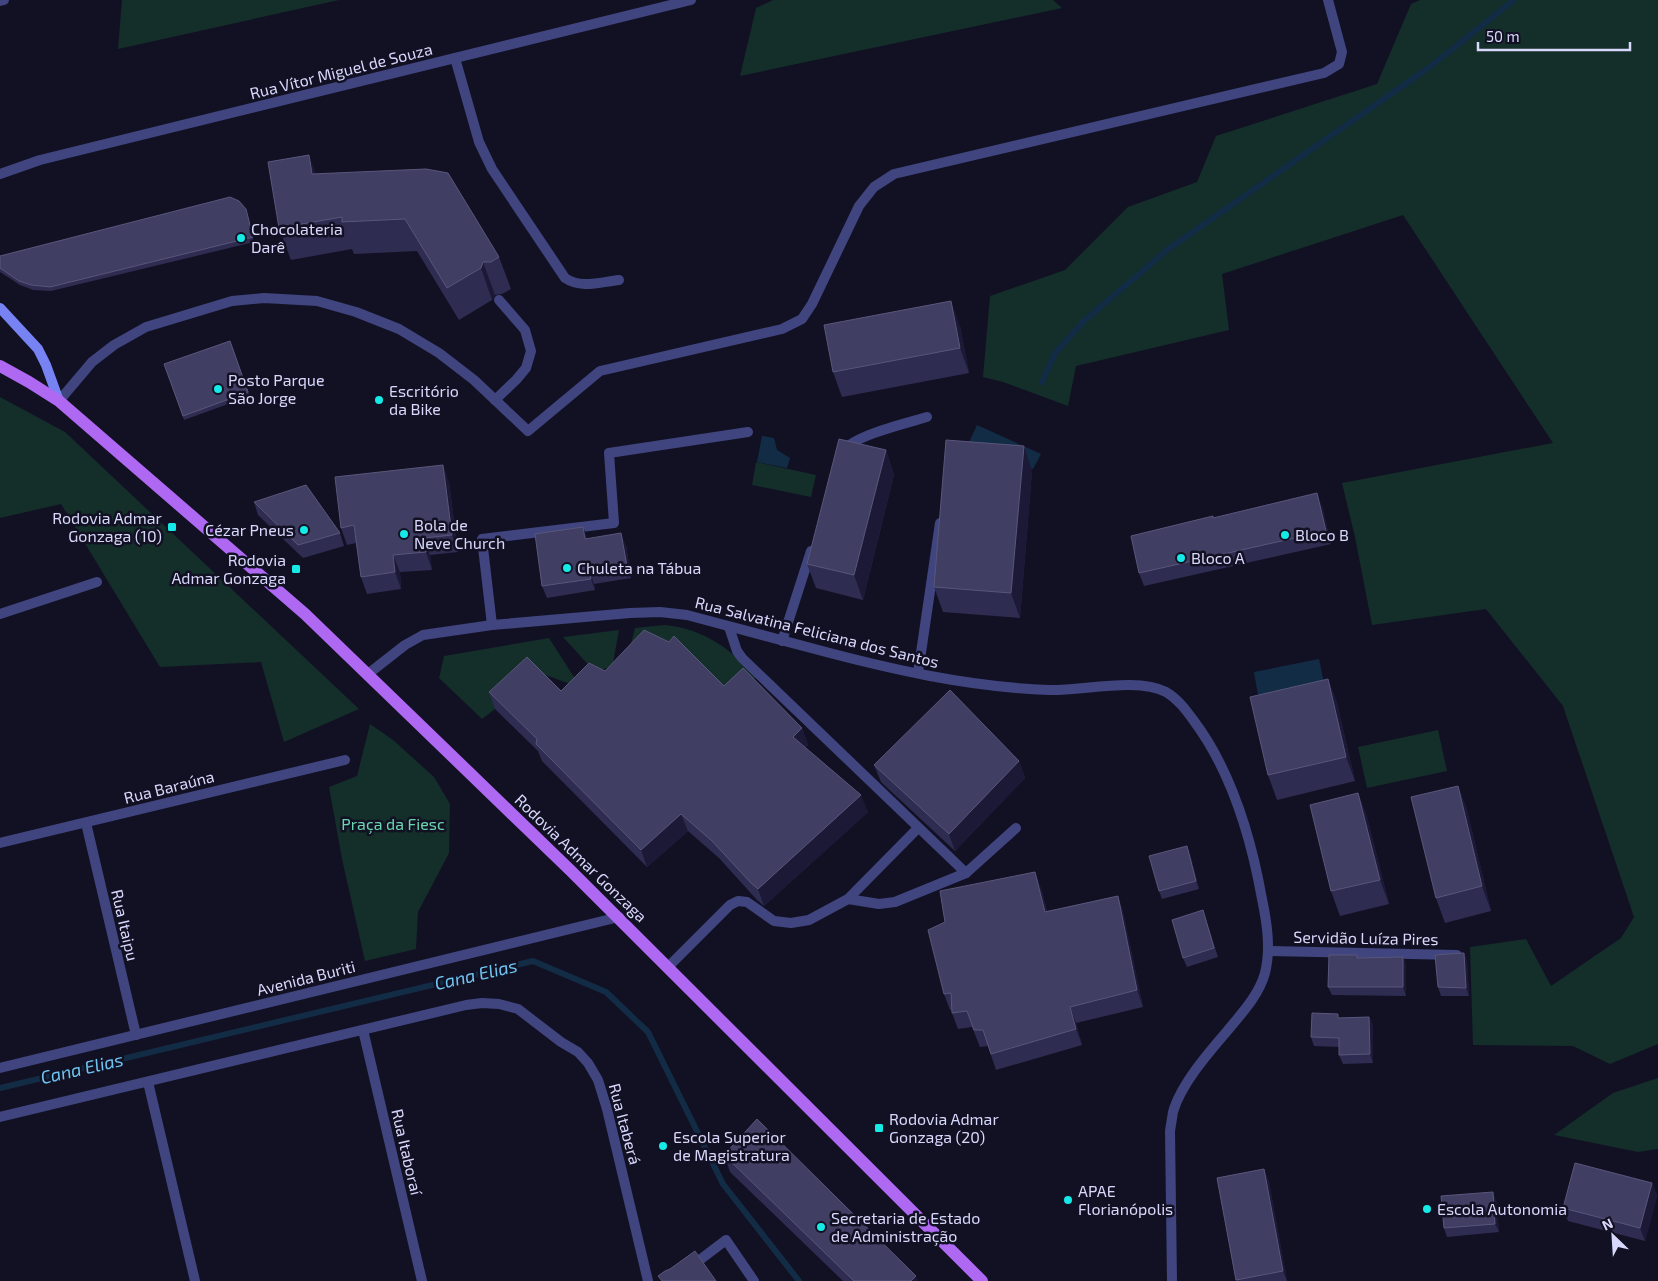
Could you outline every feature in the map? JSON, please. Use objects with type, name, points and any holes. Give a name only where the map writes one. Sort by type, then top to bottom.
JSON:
[{"type":"main road","points":[[0,308],[38,348],[59,401]]},
{"type":"main road","name":"Rodovia Admar Gonzaga","points":[[0,366],[59,401],[305,614],[618,917],[982,1281]]},
{"type":"street","points":[[0,1],[4,0]]},
{"type":"street","name":"Rua Vítor Miguel de Souza","points":[[0,174],[40,160],[691,0]]},
{"type":"street","points":[[59,401],[92,362],[114,345],[146,328],[232,301],[264,298],[317,301],[356,312],[399,329],[439,353],[474,380],[528,431],[600,371],[782,329],[802,319],[812,304],[858,206],[874,187],[894,174],[1324,73],[1339,64],[1342,52],[1328,0]]},
{"type":"street","points":[[455,58],[480,142],[492,169],[564,278],[573,283],[583,285],[619,280]]},
{"type":"street","points":[[495,400],[526,368],[531,351],[525,330],[498,300]]},
{"type":"street","points":[[835,462],[846,447],[868,436],[927,417]]},
{"type":"street","points":[[492,625],[482,539],[614,523],[609,453],[748,432]]},
{"type":"street","points":[[918,673],[941,516]]},
{"type":"street","points":[[782,640],[814,539]]},
{"type":"street","points":[[0,614],[97,582]]},
{"type":"street","name":"Rua Salvatina Feliciana dos Santos","points":[[368,674],[405,645],[423,635],[492,625],[660,612],[687,615],[870,664],[976,684],[1019,689],[1060,690],[1146,686],[1166,692],[1182,705],[1206,736],[1225,774],[1243,821],[1257,873],[1266,919],[1268,951],[1265,973],[1259,989],[1246,1008],[1205,1057],[1186,1086],[1174,1110],[1170,1132],[1172,1281]]},
{"type":"street","points":[[729,627],[737,651],[742,658],[966,872]]},
{"type":"street","name":"Rua Baraúna","points":[[0,844],[345,760]]},
{"type":"street","name":"Rua Itaipu","points":[[86,823],[136,1035]]},
{"type":"street","points":[[668,967],[730,905],[738,901],[747,902],[774,921],[791,924],[809,920],[848,899],[918,828]]},
{"type":"street","points":[[848,899],[880,904],[895,902],[966,872],[1016,828]]},
{"type":"street","name":"Avenida Buriti","points":[[0,1068],[618,917]]},
{"type":"street","name":"Servidão Luíza Pires","points":[[1268,951],[1464,955]]},
{"type":"street","name":"Rua Itaberá","points":[[363,1030],[466,1005],[482,1003],[499,1004],[518,1009],[561,1042],[578,1052],[588,1063],[598,1080],[607,1109],[648,1281]]},
{"type":"street","points":[[0,1117],[363,1030]]},
{"type":"street","name":"Rua Itaboraí","points":[[363,1030],[422,1281]]},
{"type":"street","points":[[148,1082],[195,1281]]},
{"type":"street","points":[[672,1281],[726,1240],[754,1281]]},
{"type":"green space","points":[[122,0],[339,0],[118,49]]},
{"type":"green space","points":[[773,0],[1053,0],[1062,8],[740,76],[756,8]]},
{"type":"green space","points":[[1420,0],[1658,0],[1658,1044],[1610,1064],[1573,1046],[1473,1045],[1470,947],[1526,939],[1551,986],[1621,938],[1634,917],[1563,706],[1486,609],[1372,625],[1355,537],[1342,483],[1553,443],[1403,215],[1222,274],[1229,330],[1076,366],[1068,406],[1003,382],[983,377],[990,296],[1065,270],[1128,207],[1197,182],[1216,136],[1377,84],[1411,4]]},
{"type":"green space","points":[[0,397],[65,432],[359,709],[284,742],[261,662],[160,667],[61,504],[0,518]]},
{"type":"green space","points":[[756,462],[816,475],[811,497],[752,485]]},
{"type":"green space","points":[[665,625],[692,631],[716,642],[757,676],[730,703],[623,675],[635,628]]},
{"type":"green space","points":[[619,630],[613,663],[607,668],[595,672],[563,637]]},
{"type":"green space","points":[[549,638],[581,688],[532,670],[495,709],[482,719],[439,678],[444,656]]},
{"type":"green space","name":"Praça da Fiesc","points":[[370,724],[393,740],[434,777],[450,804],[449,853],[418,912],[416,949],[365,961],[342,859],[329,787],[357,776]]},
{"type":"green space","points":[[1438,730],[1447,771],[1367,788],[1358,747]]},
{"type":"green space","points":[[1658,1078],[1658,1149],[1638,1152],[1554,1135],[1613,1093]]},
{"type":"water","points":[[977,425],[1041,454],[1033,469],[960,462]]},
{"type":"water","points":[[762,436],[774,438],[777,450],[790,458],[787,468],[757,462]]},
{"type":"water","points":[[1319,659],[1325,688],[1259,701],[1254,672]]},
{"type":"building","points":[[309,155],[312,174],[426,169],[448,173],[499,257],[491,262],[483,262],[481,268],[447,288],[405,219],[342,222],[342,217],[279,228],[268,162]]},
{"type":"building","points":[[230,197],[239,201],[246,209],[253,237],[50,287],[31,285],[19,281],[0,268],[0,256]]},
{"type":"building","points":[[951,301],[960,348],[833,372],[824,325]]},
{"type":"building","points":[[230,341],[248,392],[183,416],[164,364]]},
{"type":"building","points":[[839,439],[886,450],[854,575],[807,564]]},
{"type":"building","points":[[946,440],[1024,446],[1011,593],[934,587]]},
{"type":"building","name":"Bola de Neve Church","points":[[443,465],[452,535],[424,538],[426,552],[393,555],[395,572],[361,577],[354,525],[341,528],[335,477]]},
{"type":"building","name":"Cézar Pneus","points":[[306,485],[340,533],[298,545],[254,502]]},
{"type":"building","points":[[1317,493],[1326,531],[1139,573],[1131,536]]},
{"type":"building","points":[[583,527],[585,539],[621,533],[627,566],[590,572],[591,579],[542,586],[535,534]]},
{"type":"building","points":[[644,630],[669,642],[674,636],[724,686],[743,668],[802,728],[793,737],[861,795],[758,889],[712,841],[681,814],[641,850],[536,744],[537,739],[489,692],[527,657],[561,691],[589,663],[605,671]]},
{"type":"building","points":[[1328,679],[1346,757],[1268,775],[1250,697]]},
{"type":"building","points":[[950,690],[1019,761],[949,834],[874,765]]},
{"type":"building","points":[[1458,786],[1482,886],[1436,898],[1411,797]]},
{"type":"building","points":[[1358,793],[1380,880],[1331,891],[1310,805]]},
{"type":"building","points":[[1187,846],[1196,881],[1159,891],[1149,856]]},
{"type":"building","points":[[1035,872],[1045,912],[1118,896],[1137,990],[1070,1007],[1076,1029],[991,1054],[983,1030],[974,1030],[967,1011],[952,1013],[951,993],[944,994],[928,930],[945,922],[940,891]]},
{"type":"building","points":[[1203,910],[1214,948],[1183,958],[1172,920]]},
{"type":"building","points":[[1464,953],[1466,988],[1438,987],[1435,955]]},
{"type":"building","points":[[1329,955],[1357,955],[1357,958],[1403,957],[1403,987],[1328,987]]},
{"type":"building","points":[[1312,1013],[1338,1014],[1338,1018],[1369,1017],[1370,1054],[1339,1055],[1339,1038],[1311,1037]]},
{"type":"building","name":"Secretaria de Estado de Administração","points":[[757,1119],[916,1276],[911,1281],[854,1281],[724,1155]]},
{"type":"building","points":[[1575,1163],[1652,1183],[1640,1228],[1563,1208]]},
{"type":"building","points":[[1264,1169],[1283,1271],[1236,1280],[1217,1178]]},
{"type":"building","points":[[1493,1192],[1495,1224],[1444,1228],[1441,1196]]},
{"type":"building","points":[[695,1251],[716,1281],[662,1281],[658,1276],[670,1269]]},
{"type":"waterway","points":[[1042,382],[1055,353],[1084,321],[1167,250],[1431,66],[1514,0]]},
{"type":"waterway","name":"Cana Elias","points":[[0,1088],[533,961],[606,992],[648,1032],[723,1184],[799,1281]]},
{"type":"place","name":"Chocolateria Darê","points":[[241,238]]},
{"type":"place","name":"Posto Parque São Jorge","points":[[218,389]]},
{"type":"place","name":"Escritório da Bike","points":[[379,400]]},
{"type":"place","name":"Rodovia Admar Gonzaga (10)","points":[[172,527]]},
{"type":"place","name":"Cézar Pneus","points":[[304,530]]},
{"type":"place","name":"Bola de Neve Church","points":[[404,534]]},
{"type":"place","name":"Bloco B","points":[[1285,535]]},
{"type":"place","name":"Bloco A","points":[[1181,558]]},
{"type":"place","name":"Chuleta na Tábua","points":[[567,568]]},
{"type":"place","name":"Rodovia Admar Gonzaga","points":[[296,569]]},
{"type":"place","name":"Rodovia Admar Gonzaga (20)","points":[[879,1128]]},
{"type":"place","name":"Escola Superior de Magistratura","points":[[663,1146]]},
{"type":"place","name":"APAE Florianópolis","points":[[1068,1200]]},
{"type":"place","name":"Escola Autonomia","points":[[1427,1209]]},
{"type":"place","name":"Secretaria de Estado de Administração","points":[[821,1227]]}]
